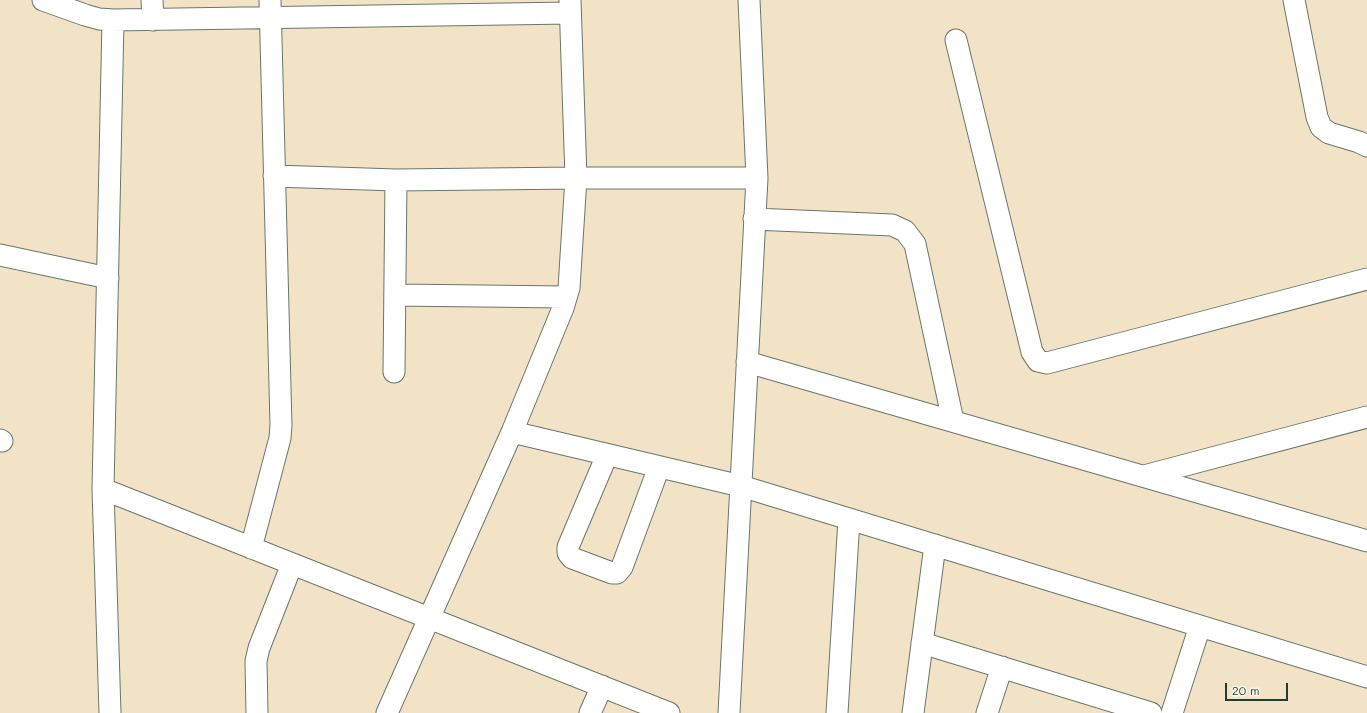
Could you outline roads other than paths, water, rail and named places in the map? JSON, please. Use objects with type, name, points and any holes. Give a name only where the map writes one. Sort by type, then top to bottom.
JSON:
[{"type":"street","points":[[44,0],[85,15],[99,19],[113,20],[153,10],[570,7],[576,178],[569,288],[512,432],[387,713]]},
{"type":"street","points":[[730,713],[757,178],[749,0]]},
{"type":"street","points":[[1294,0],[1317,117],[1321,127],[1329,133],[1367,146]]},
{"type":"street","points":[[251,548],[281,432],[270,9]]},
{"type":"street","points":[[110,713],[103,489],[113,20]]},
{"type":"street","points":[[956,40],[1032,352],[1038,361],[1047,363],[1367,279]]},
{"type":"street","points":[[274,176],[396,180],[757,178]]},
{"type":"street","points":[[394,372],[396,180]]},
{"type":"street","points":[[754,219],[892,225],[905,231],[915,244],[953,421]]},
{"type":"street","points":[[0,255],[108,278]]},
{"type":"street","points":[[395,295],[566,297]]},
{"type":"street","points":[[747,362],[1367,541]]},
{"type":"street","points":[[1144,476],[1367,417]]},
{"type":"street","points":[[512,432],[741,486],[1367,677]]},
{"type":"street","points":[[607,455],[568,546],[568,553],[572,558],[612,573],[617,573],[622,567],[659,467]]},
{"type":"street","points":[[103,489],[669,713]]},
{"type":"street","points":[[837,713],[849,519]]},
{"type":"street","points":[[913,713],[935,546]]},
{"type":"street","points":[[257,713],[256,662],[259,648],[292,564]]},
{"type":"street","points":[[1172,713],[1200,626]]},
{"type":"street","points":[[922,643],[1151,713]]},
{"type":"street","points":[[987,713],[1002,667]]},
{"type":"street","points":[[590,713],[602,686]]}]
